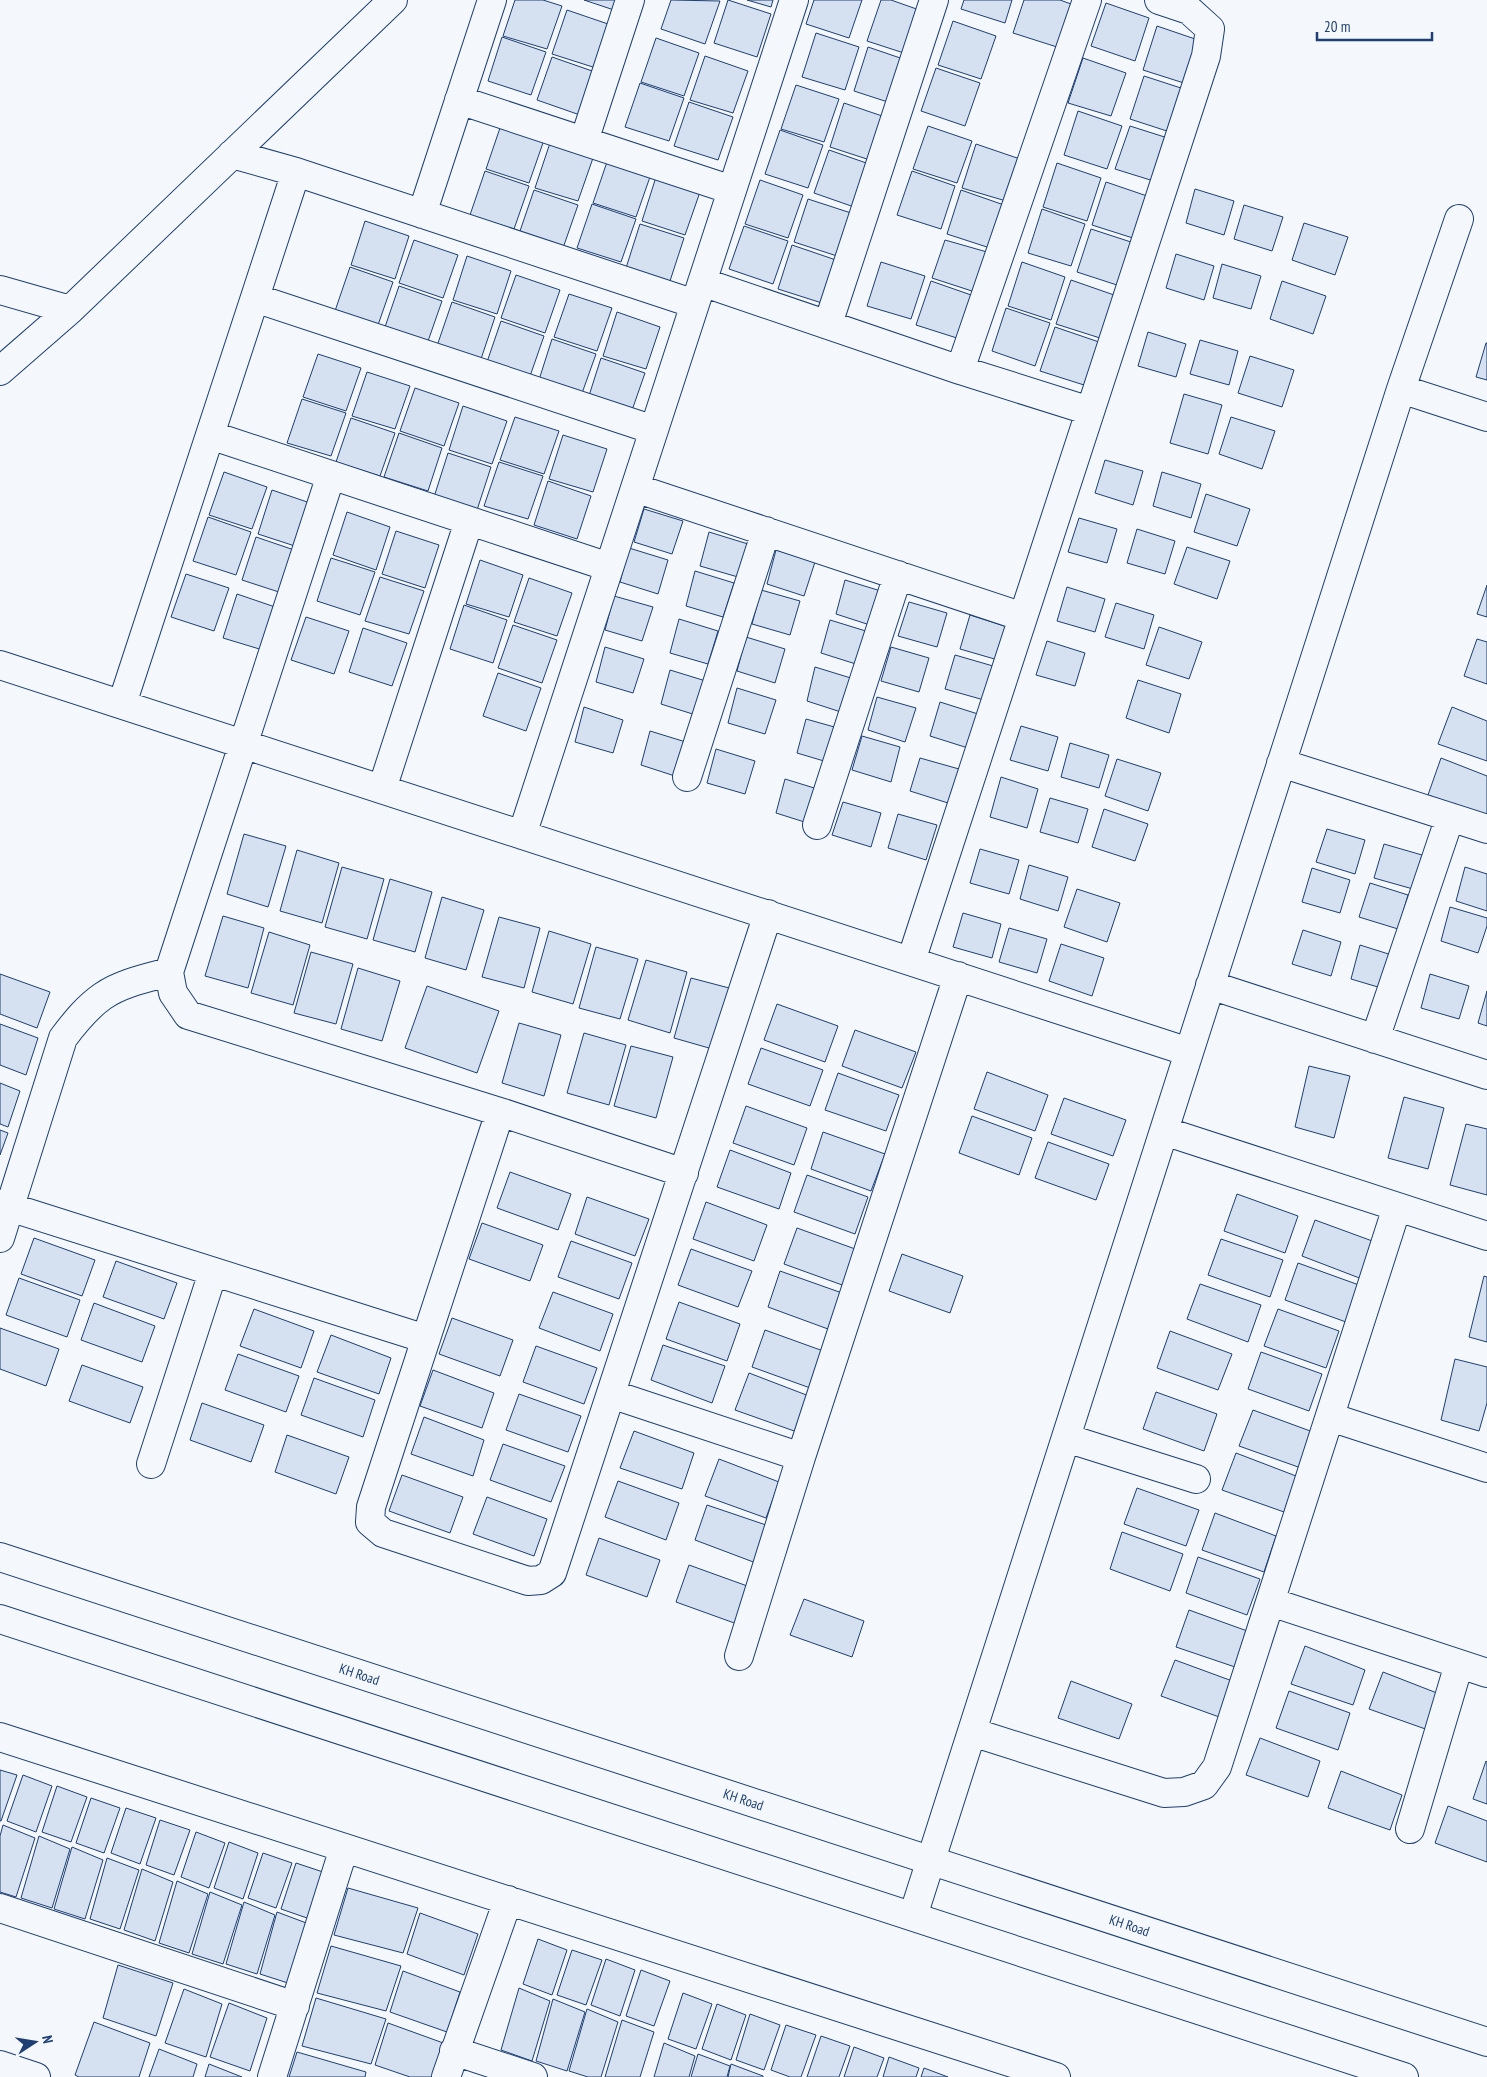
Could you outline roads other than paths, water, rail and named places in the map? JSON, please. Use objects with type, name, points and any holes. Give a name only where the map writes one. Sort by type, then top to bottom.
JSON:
[{"type":"street","points":[[0,371],[70,310],[392,0]]},
{"type":"street","points":[[422,214],[492,0]]},
{"type":"street","points":[[584,142],[630,0]]},
{"type":"street","points":[[522,835],[794,0]]},
{"type":"street","points":[[828,324],[934,0]]},
{"type":"street","points":[[960,370],[1087,0]]},
{"type":"street","points":[[911,961],[1206,56],[1210,29],[1189,10],[1159,0]]},
{"type":"street","points":[[459,100],[732,190]]},
{"type":"street","points":[[232,154],[296,172],[422,214],[698,293],[828,324],[960,370],[1090,411]]},
{"type":"street","points":[[122,704],[296,172]]},
{"type":"street","points":[[913,1916],[1401,389],[1460,220]]},
{"type":"street","points":[[0,290],[70,310]]},
{"type":"street","points":[[255,298],[654,430]]},
{"type":"street","points":[[1401,389],[1487,417]]},
{"type":"street","points":[[210,435],[609,567]]},
{"type":"street","points":[[331,475],[169,972],[173,993],[188,1015],[500,1112],[684,1173]]},
{"type":"street","points":[[635,488],[1023,616]]},
{"type":"street","points":[[382,789],[470,521]]},
{"type":"street","points":[[687,777],[766,531]]},
{"type":"street","points":[[816,825],[898,575]]},
{"type":"street","points":[[0,665],[1189,1052]]},
{"type":"street","points":[[1282,763],[1487,829]]},
{"type":"street","points":[[1375,1039],[1450,818]]},
{"type":"street","points":[[500,1112],[371,1507],[370,1522],[383,1533],[528,1580],[541,1580],[552,1573],[768,914]]},
{"type":"street","points":[[0,1238],[5,1206],[63,1038],[84,1012],[104,995],[127,985],[169,972]]},
{"type":"street","points":[[740,1656],[802,1457],[958,976]]},
{"type":"street","points":[[1210,986],[1487,1075]]},
{"type":"street","points":[[1164,1131],[1487,1236]]},
{"type":"street","points":[[5,1206],[426,1339]]},
{"type":"street","points":[[972,1732],[1164,1793],[1184,1792],[1204,1785],[1217,1768],[1397,1207]]},
{"type":"street","points":[[151,1464],[213,1272]]},
{"type":"street","points":[[611,1394],[802,1457]]},
{"type":"street","points":[[1330,1417],[1487,1468]]},
{"type":"street","points":[[1066,1438],[1196,1479]]},
{"type":"street","name":"KH Road","points":[[0,1557],[1487,2042]]},
{"type":"street","points":[[1271,1602],[1487,1673]]},
{"type":"street","points":[[0,1619],[1404,2077]]},
{"type":"street","points":[[1410,1829],[1459,1664]]},
{"type":"street","points":[[0,1737],[1056,2077]]},
{"type":"street","points":[[272,2077],[344,1848]]},
{"type":"street","points":[[446,2077],[508,1900]]},
{"type":"street","points":[[0,1908],[295,2006]]},
{"type":"street","points":[[454,2051],[534,2077]]},
{"type":"street","points":[[0,2065],[36,2077]]}]
